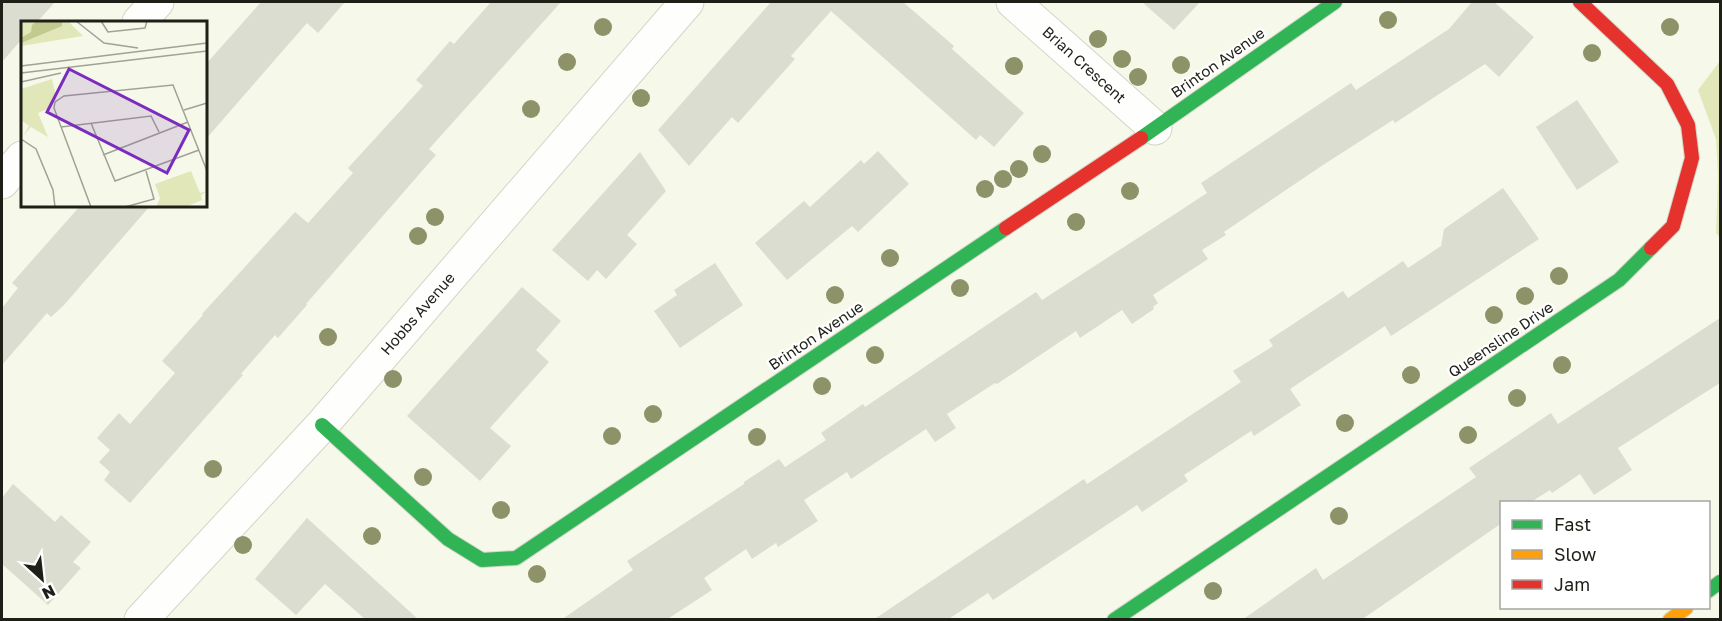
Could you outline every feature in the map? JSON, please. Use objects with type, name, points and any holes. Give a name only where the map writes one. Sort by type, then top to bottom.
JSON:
[{"type":"main road","name":"Brinton Avenue","points":[[322,425],[448,538],[482,560],[516,558],[1155,128],[1335,2]]},
{"type":"main road","name":"Queensline Drive","points":[[1114,620],[1619,280],[1673,226],[1692,158],[1688,125],[1667,84],[1580,2]]},
{"type":"main road","points":[[1670,620],[1685,609]]},
{"type":"street","points":[[140,21],[157,2]]},
{"type":"street","name":"Hobbs Avenue","points":[[141,620],[322,425],[687,2]]},
{"type":"street","name":"Brian Crescent","points":[[1013,2],[1155,128]]},
{"type":"street","points":[[2,182],[21,159]]},
{"type":"green space","points":[[1720,61],[1720,238],[1716,233],[1718,177],[1716,139],[1698,90]]},
{"type":"building","points":[[2,2],[55,2],[38,21],[21,21],[21,40],[2,62]]},
{"type":"building","points":[[261,2],[345,2],[318,33],[307,23],[207,138],[207,63]]},
{"type":"building","points":[[491,2],[561,2],[429,149],[436,155],[307,305],[278,338],[275,335],[241,374],[243,375],[130,503],[104,480],[110,472],[99,462],[110,450],[97,438],[119,413],[130,424],[175,373],[162,361],[202,314],[295,212],[308,223],[353,173],[348,168],[423,86],[416,80],[450,41],[454,44]]},
{"type":"building","points":[[771,2],[903,2],[954,46],[952,49],[1024,113],[994,147],[980,135],[976,140],[831,11],[791,56],[795,59],[738,123],[732,117],[689,166],[658,130]]},
{"type":"building","points":[[1142,2],[1200,2],[1174,30]]},
{"type":"building","points":[[1472,2],[1494,2],[1534,37],[1499,77],[1485,64],[1395,123],[1393,120],[1323,165],[1224,232],[1226,235],[1202,250],[1208,259],[1153,295],[1158,303],[1153,307],[1154,309],[1132,324],[1122,310],[1080,338],[1076,331],[997,384],[995,383],[947,414],[956,428],[935,442],[926,429],[851,479],[847,472],[804,500],[818,521],[778,547],[776,543],[752,559],[746,549],[704,578],[712,590],[666,620],[561,620],[633,570],[627,561],[779,459],[785,467],[826,440],[821,433],[863,404],[865,407],[1036,292],[1042,300],[1207,193],[1201,183],[1351,83],[1356,90],[1449,29]]},
{"type":"building","points":[[1577,100],[1619,162],[1577,190],[1536,127]]},
{"type":"building","points":[[878,151],[909,184],[858,232],[852,226],[787,280],[755,243],[804,201],[810,207],[861,160],[864,164]]},
{"type":"building","points":[[640,152],[666,191],[627,235],[637,244],[606,279],[597,270],[588,281],[552,250]]},
{"type":"building","points":[[1503,188],[1539,239],[1391,336],[1385,326],[1290,389],[1301,405],[1254,436],[1251,431],[1184,475],[1188,481],[1142,512],[1137,505],[993,600],[988,593],[947,620],[873,620],[1084,479],[1087,484],[1241,382],[1233,371],[1273,346],[1269,340],[1343,291],[1348,298],[1403,261],[1408,268],[1441,246],[1444,229]]},
{"type":"building","points":[[79,207],[149,207],[64,305],[51,317],[47,313],[2,365],[2,308],[18,288],[12,283]]},
{"type":"building","points":[[715,263],[743,305],[680,348],[654,311],[677,295],[674,290]]},
{"type":"building","points":[[522,287],[561,321],[536,350],[549,362],[490,428],[511,446],[480,481],[407,416]]},
{"type":"building","points":[[1720,318],[1720,383],[1618,448],[1632,470],[1594,495],[1580,474],[1552,493],[1550,490],[1533,501],[1500,501],[1500,524],[1361,620],[1242,620],[1316,568],[1323,580],[1476,477],[1469,468],[1551,413],[1558,424]]},
{"type":"building","points":[[13,484],[55,522],[61,515],[91,542],[73,562],[81,568],[48,605],[2,564],[2,498]]},
{"type":"building","points":[[307,518],[419,620],[366,620],[325,584],[296,615],[255,579]]},
{"type":"traffic: fast","points":[[1141,138],[1335,2]]},
{"type":"traffic: fast","points":[[322,425],[448,539],[482,560],[516,558],[1006,228]]},
{"type":"traffic: fast","points":[[1114,620],[1619,280],[1651,248]]},
{"type":"traffic: fast","points":[[1710,590],[1720,582]]},
{"type":"traffic: slow","points":[[1670,620],[1685,609]]},
{"type":"traffic: jam","points":[[1580,2],[1667,84],[1688,125],[1692,158],[1673,226],[1651,248]]},
{"type":"traffic: jam","points":[[1006,228],[1141,138]]}]
